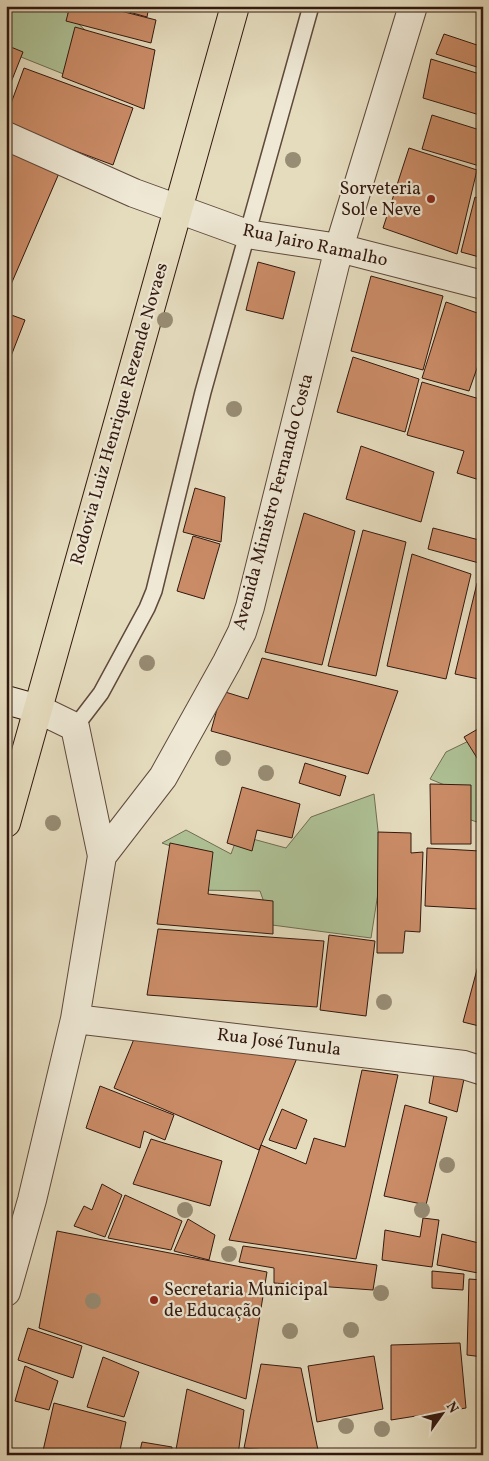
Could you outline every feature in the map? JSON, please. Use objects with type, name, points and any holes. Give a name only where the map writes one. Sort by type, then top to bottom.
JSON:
[{"type":"highway","name":"Rodovia Luiz Henrique Rezende Novaes","points":[[6,823],[235,6]]},
{"type":"street","name":"Avenida Ministro Fernando Costa","points":[[6,1292],[32,1200],[75,1019],[102,856],[163,777],[242,632],[250,607],[339,248],[413,6]]},
{"type":"street","name":"Rua Jairo Ramalho","points":[[6,136],[134,193],[247,234],[339,248],[483,285]]},
{"type":"street","points":[[6,700],[38,709],[75,727],[102,856]]},
{"type":"street","name":"Rua José Tunula","points":[[75,1019],[464,1065],[483,1071]]},
{"type":"lane","points":[[75,727],[101,693],[147,608],[154,591],[203,392],[311,6]]},
{"type":"green space","points":[[6,6],[60,6],[88,33],[71,77],[6,51]]},
{"type":"green space","points":[[483,734],[483,824],[462,817],[459,791],[430,779],[446,752]]},
{"type":"green space","points":[[374,794],[382,867],[371,938],[272,925],[260,891],[192,890],[193,854],[162,843],[186,830],[231,854],[238,835],[286,848],[311,817]]},
{"type":"building","points":[[70,6],[101,6],[156,20],[151,43],[66,21]]},
{"type":"building","points":[[107,6],[149,6],[147,17]]},
{"type":"building","points":[[75,27],[155,50],[144,109],[62,77]]},
{"type":"building","points":[[444,34],[483,47],[483,69],[436,54]]},
{"type":"building","points":[[6,45],[23,52],[6,95]]},
{"type":"building","points":[[431,59],[483,75],[483,116],[423,98]]},
{"type":"building","points":[[24,68],[133,108],[113,165],[6,125],[6,117]]},
{"type":"building","points":[[432,115],[483,131],[483,167],[422,149]]},
{"type":"building","points":[[6,145],[60,171],[6,296]]},
{"type":"building","name":"Sorveteria Sol e Neve","points":[[409,148],[477,170],[457,254],[383,228]]},
{"type":"building","points":[[475,197],[483,200],[483,258],[461,252]]},
{"type":"building","points":[[258,262],[295,272],[283,319],[246,310]]},
{"type":"building","points":[[371,276],[443,296],[423,370],[351,351]]},
{"type":"building","points":[[446,302],[483,315],[483,351],[469,391],[422,378]]},
{"type":"building","points":[[6,313],[25,320],[6,369]]},
{"type":"building","points":[[353,357],[419,379],[405,432],[337,412]]},
{"type":"building","points":[[422,382],[483,400],[483,481],[457,473],[464,451],[407,435]]},
{"type":"building","points":[[361,446],[434,472],[421,522],[346,499]]},
{"type":"building","points":[[195,488],[225,497],[221,542],[183,532]]},
{"type":"building","points":[[304,513],[355,531],[322,665],[265,652]]},
{"type":"building","points":[[433,528],[483,541],[479,563],[428,549]]},
{"type":"building","points":[[363,530],[406,542],[376,676],[328,666]]},
{"type":"building","points":[[193,536],[220,544],[204,599],[177,591]]},
{"type":"building","points":[[412,554],[471,574],[446,679],[387,666]]},
{"type":"building","points":[[477,583],[483,584],[483,680],[455,674]]},
{"type":"building","points":[[262,658],[398,691],[368,774],[211,731],[222,691],[248,699]]},
{"type":"building","points":[[483,726],[483,766],[482,766],[464,737]]},
{"type":"building","points":[[305,763],[346,776],[340,796],[299,783]]},
{"type":"building","points":[[430,784],[471,785],[471,844],[431,844]]},
{"type":"building","points":[[242,787],[300,804],[292,838],[257,830],[252,851],[227,843]]},
{"type":"building","points":[[378,832],[411,833],[411,853],[423,852],[420,932],[405,931],[403,953],[377,953]]},
{"type":"building","points":[[170,843],[213,852],[208,894],[273,901],[273,934],[157,924]]},
{"type":"building","points":[[427,848],[480,851],[478,909],[425,906]]},
{"type":"building","points":[[158,929],[324,941],[317,1007],[147,995]]},
{"type":"building","points":[[329,935],[375,941],[366,1016],[320,1010]]},
{"type":"building","points":[[483,947],[483,1027],[463,1022]]},
{"type":"building","points":[[136,1034],[297,1058],[259,1150],[114,1088]]},
{"type":"building","points":[[362,1070],[398,1075],[356,1259],[229,1240],[261,1145],[306,1164],[314,1138],[345,1147]]},
{"type":"building","points":[[434,1074],[464,1079],[457,1112],[429,1103]]},
{"type":"building","points":[[100,1086],[174,1115],[165,1140],[144,1131],[140,1148],[86,1128]]},
{"type":"building","points":[[405,1105],[447,1117],[426,1205],[384,1196]]},
{"type":"building","points":[[282,1109],[307,1120],[296,1149],[269,1140]]},
{"type":"building","points":[[151,1139],[222,1161],[210,1206],[133,1184]]},
{"type":"building","points":[[102,1184],[122,1195],[105,1237],[74,1226],[84,1206],[92,1210]]},
{"type":"building","points":[[125,1195],[182,1221],[171,1250],[108,1238]]},
{"type":"building","points":[[423,1218],[439,1220],[432,1267],[382,1260],[385,1230],[420,1237]]},
{"type":"building","points":[[188,1219],[215,1235],[209,1260],[174,1251]]},
{"type":"building","name":"Secretaria Municipal de Educação","points":[[57,1231],[267,1272],[246,1399],[39,1328]]},
{"type":"building","points":[[442,1234],[483,1244],[483,1274],[437,1265]]},
{"type":"building","points":[[243,1246],[377,1265],[373,1290],[274,1283],[274,1268],[239,1262]]},
{"type":"building","points":[[432,1271],[464,1274],[463,1290],[432,1288]]},
{"type":"building","points":[[469,1279],[483,1280],[483,1357],[467,1355]]},
{"type":"building","points":[[28,1328],[82,1346],[73,1378],[18,1360]]},
{"type":"building","points":[[460,1343],[466,1408],[391,1420],[391,1345]]},
{"type":"building","points":[[374,1356],[383,1409],[317,1422],[308,1366]]},
{"type":"building","points":[[103,1357],[139,1372],[124,1417],[87,1407]]},
{"type":"building","points":[[261,1364],[301,1368],[319,1455],[244,1448]]},
{"type":"building","points":[[25,1366],[58,1381],[49,1410],[15,1401]]},
{"type":"building","points":[[187,1389],[244,1410],[238,1455],[175,1455]]},
{"type":"building","points":[[54,1403],[126,1422],[119,1455],[42,1455]]},
{"type":"building","points":[[142,1442],[172,1447],[171,1455],[139,1455]]},
{"type":"place","name":"Sorveteria Sol e Neve","points":[[431,199]]},
{"type":"place","name":"Secretaria Municipal de Educação","points":[[154,1300]]}]
